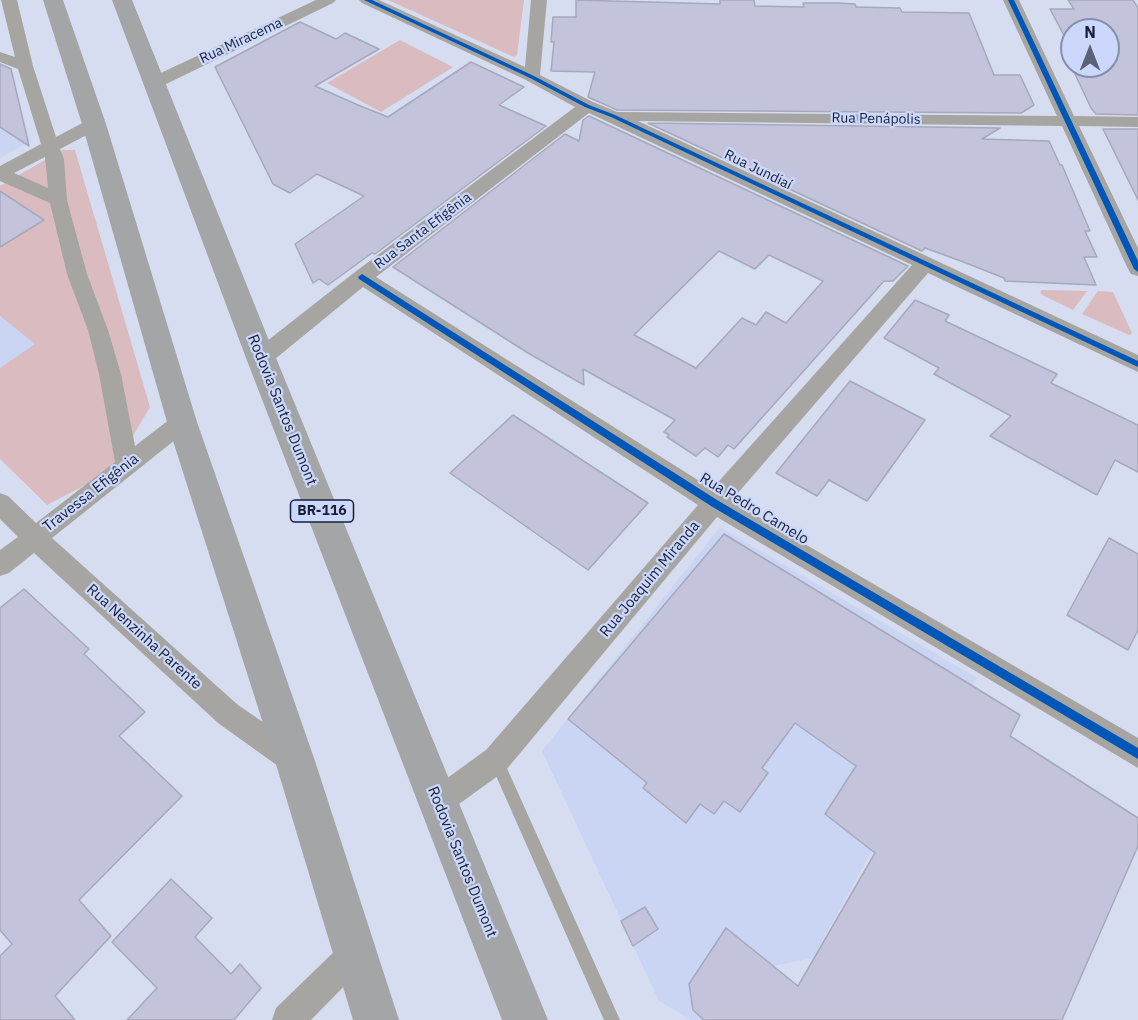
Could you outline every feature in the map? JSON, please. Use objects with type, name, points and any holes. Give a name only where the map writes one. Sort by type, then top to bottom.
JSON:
[{"type":"highway","points":[[53,0],[94,124],[182,422],[295,761],[376,1020]]},
{"type":"highway","name":"Rodovia Santos Dumont","points":[[122,0],[261,358],[525,1020]]},
{"type":"street","points":[[9,0],[25,66],[55,159],[58,200],[77,274],[98,330],[110,374],[127,466]]},
{"type":"street","name":"Rua Miracema","points":[[154,83],[328,0]]},
{"type":"street","name":"Rua Jundiaí","points":[[367,0],[532,77],[587,106],[613,116],[1138,364]]},
{"type":"street","points":[[532,77],[539,0]]},
{"type":"street","points":[[1011,0],[1138,269]]},
{"type":"street","points":[[0,57],[25,66]]},
{"type":"street","name":"Rua Santa Efigênia","points":[[261,358],[362,277],[587,106]]},
{"type":"street","name":"Rua Penápolis","points":[[613,116],[1138,122]]},
{"type":"street","points":[[0,173],[94,124]]},
{"type":"street","points":[[0,173],[58,200]]},
{"type":"street","name":"Rua Joaquim Miranda","points":[[438,802],[496,760],[714,503],[924,264]]},
{"type":"street","name":"Rua Pedro Camelo","points":[[362,277],[714,503],[1138,754]]},
{"type":"street","name":"Travessa Efigênia","points":[[0,565],[182,422]]},
{"type":"street","name":"Rua Nenzinha Parente","points":[[0,503],[35,538],[228,714],[295,761]]},
{"type":"street","points":[[288,1020],[355,953]]},
{"type":"lane","points":[[496,760],[612,1020]]},
{"type":"shaded area","points":[[388,0],[524,0],[517,55],[514,57]]},
{"type":"shaded area","points":[[400,40],[453,67],[381,112],[327,83]]},
{"type":"shaded area","points":[[0,66],[13,74],[30,141],[0,158]]},
{"type":"shaded area","points":[[62,150],[75,150],[150,407],[117,463],[93,481],[47,505],[0,459],[0,368],[35,344],[0,316],[0,186]]},
{"type":"shaded area","points":[[1042,290],[1087,291],[1073,310],[1042,295],[1040,292]]},
{"type":"shaded area","points":[[1098,291],[1113,292],[1132,333],[1129,335],[1082,314]]},
{"type":"shaded area","points":[[0,316],[36,344],[0,368]]},
{"type":"shaded area","points":[[720,527],[977,678],[885,827],[813,958],[774,966],[742,1020],[691,1020],[659,1001],[542,751]]},
{"type":"building","points":[[576,0],[720,4],[720,0],[754,0],[755,6],[804,7],[803,3],[838,3],[855,4],[856,7],[900,8],[902,12],[969,13],[994,75],[1020,75],[1034,105],[1021,113],[617,110],[588,97],[595,72],[551,71],[554,42],[551,42],[553,17],[576,17]]},
{"type":"building","points":[[1068,0],[1133,0],[1138,8],[1138,115],[1096,114],[1091,108],[1077,78],[1120,78],[1120,18],[1060,18],[1060,28],[1050,9],[1074,9]]},
{"type":"building","points":[[300,22],[336,39],[345,33],[379,49],[315,86],[358,105],[388,117],[471,62],[524,87],[499,105],[546,126],[375,254],[372,253],[328,285],[319,279],[313,283],[295,244],[364,196],[317,174],[290,193],[273,184],[215,67]]},
{"type":"building","points":[[0,64],[11,69],[29,146],[0,127]]},
{"type":"building","points":[[589,116],[908,266],[893,281],[884,281],[734,449],[728,445],[718,457],[705,448],[696,456],[667,437],[669,435],[664,432],[675,420],[583,369],[584,385],[528,353],[393,267],[565,134],[579,141],[583,120]],"holes":[[[719,251],[755,269],[769,255],[823,281],[786,323],[766,312],[756,325],[742,318],[696,368],[634,335]]]},
{"type":"building","points":[[648,123],[1000,128],[982,139],[1049,141],[1062,165],[1090,231],[1085,231],[1097,257],[1084,257],[1096,285],[1005,281],[1004,278],[961,261],[925,248],[922,251]]},
{"type":"building","points":[[1103,129],[1138,129],[1138,200]]},
{"type":"building","points":[[0,191],[44,220],[0,247]]},
{"type":"building","points":[[915,300],[949,315],[945,321],[1057,374],[1051,383],[1138,425],[1138,472],[1115,460],[1097,495],[990,436],[1011,416],[934,374],[939,368],[884,338]]},
{"type":"building","points":[[850,381],[925,420],[867,501],[829,480],[817,496],[776,473]]},
{"type":"building","points":[[513,415],[648,503],[588,570],[450,473]]},
{"type":"building","points":[[724,534],[1020,715],[1010,736],[1138,818],[1138,846],[1062,1020],[704,1020],[693,1010],[689,984],[726,928],[798,986],[875,853],[825,814],[856,766],[795,723],[762,768],[768,773],[740,812],[724,801],[714,814],[700,804],[686,823],[643,788],[647,783],[568,719]]},
{"type":"building","points":[[1109,538],[1138,554],[1138,630],[1128,650],[1067,615]]},
{"type":"building","points":[[24,589],[89,649],[84,654],[145,712],[119,736],[182,796],[79,900],[111,936],[55,996],[75,1020],[0,1020],[0,956],[12,944],[0,930],[0,608]]},
{"type":"building","points":[[171,879],[212,918],[195,937],[231,974],[240,964],[261,988],[234,1020],[127,1020],[157,988],[112,942]]},
{"type":"building","points":[[645,907],[658,929],[633,946],[621,921]]},
{"type":"cycle path","points":[[367,0],[532,77],[587,106],[613,116],[1138,364]]},
{"type":"cycle path","points":[[1011,0],[1138,269]]},
{"type":"cycle path","points":[[362,277],[714,503],[1138,754]]}]
